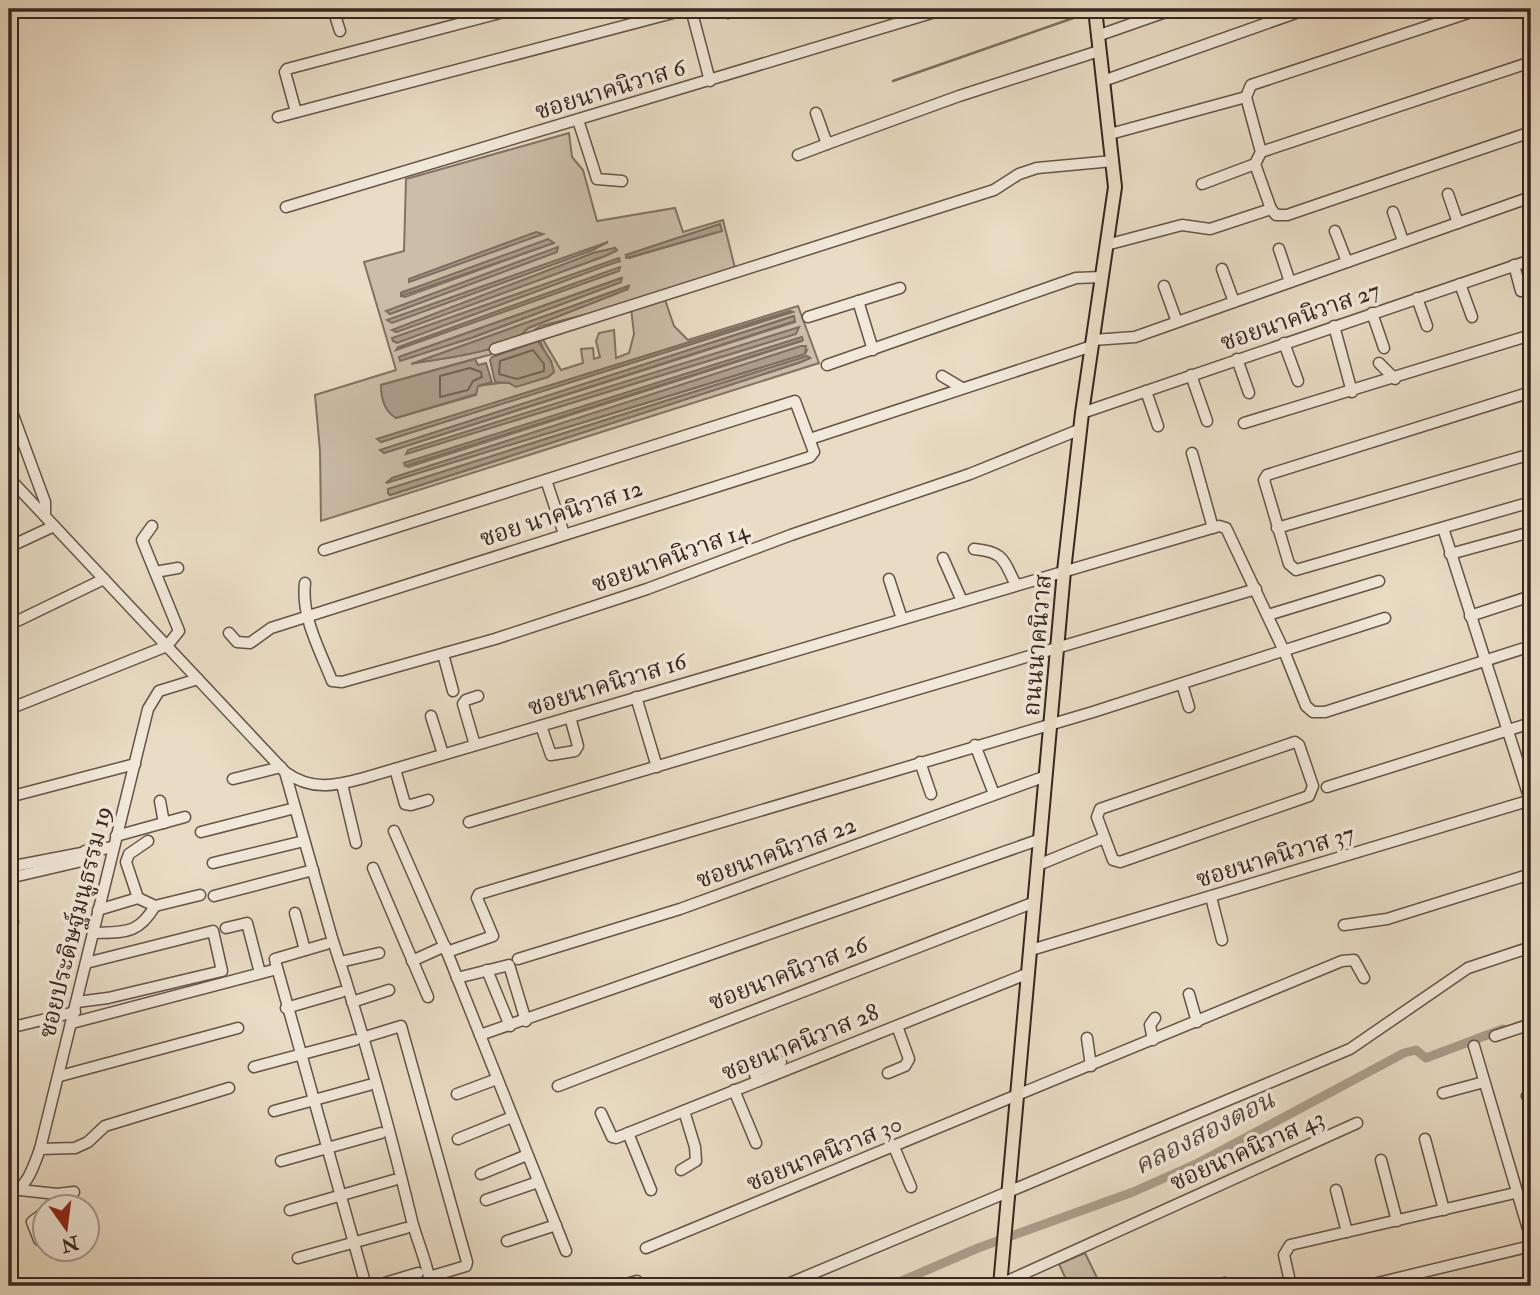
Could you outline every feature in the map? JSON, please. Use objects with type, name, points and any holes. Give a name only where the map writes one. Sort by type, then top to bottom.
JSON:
[{"type":"main road","name":"ถนนนาคนิวาส","points":[[1001,1285],[1064,571],[1082,414],[1115,187],[1095,9]]},
{"type":"street","points":[[333,9],[340,31]]},
{"type":"street","points":[[296,112],[285,74],[287,69],[515,9]]},
{"type":"street","points":[[278,117],[690,9],[710,81]]},
{"type":"street","name":"ซอยนาคนิวาส 6","points":[[286,207],[945,9]]},
{"type":"street","points":[[1097,36],[1174,9]]},
{"type":"street","points":[[1103,81],[1307,9]]},
{"type":"street","points":[[1202,184],[1255,164],[1261,152],[1246,97],[1251,85],[1480,9]]},
{"type":"street","points":[[798,155],[959,96],[1099,51]]},
{"type":"street","points":[[1261,152],[1531,62]]},
{"type":"street","points":[[1110,134],[1246,97]]},
{"type":"street","points":[[816,113],[827,144]]},
{"type":"street","points":[[578,120],[597,179],[622,181]]},
{"type":"street","points":[[1255,164],[1270,209],[1276,215],[1287,215],[1531,132]]},
{"type":"street","points":[[495,349],[994,190],[1019,174],[1063,164],[1113,160]]},
{"type":"street","points":[[1448,194],[1458,223]]},
{"type":"street","points":[[810,439],[1092,343],[1126,339],[1177,322],[1531,197]]},
{"type":"street","points":[[1106,245],[1182,225],[1210,229],[1270,209]]},
{"type":"street","points":[[1393,212],[1403,242]]},
{"type":"street","points":[[1335,231],[1347,262]]},
{"type":"street","points":[[1279,249],[1290,282]]},
{"type":"street","name":"ซอยนาคนิวาส 27","points":[[1082,414],[1531,260]]},
{"type":"street","points":[[1514,265],[1521,291]]},
{"type":"street","points":[[1222,269],[1234,302]]},
{"type":"street","points":[[827,365],[1076,278],[1102,277]]},
{"type":"street","points":[[1460,284],[1472,317]]},
{"type":"street","points":[[1164,286],[1177,322]]},
{"type":"street","points":[[808,317],[900,288]]},
{"type":"street","points":[[1417,298],[1427,326]]},
{"type":"street","points":[[858,301],[873,350]]},
{"type":"street","points":[[1372,313],[1384,348]]},
{"type":"street","points":[[1334,326],[1352,392]]},
{"type":"street","points":[[1244,424],[1531,335]]},
{"type":"street","points":[[1284,343],[1298,381]]},
{"type":"street","points":[[1237,359],[1250,393]]},
{"type":"street","points":[[1379,363],[1395,379]]},
{"type":"street","points":[[1191,375],[1207,421]]},
{"type":"street","points":[[942,376],[962,388]]},
{"type":"street","points":[[1146,391],[1158,426]]},
{"type":"street","points":[[1531,392],[1267,475],[1264,485],[1289,564],[1292,568],[1301,570],[1531,502]]},
{"type":"street","name":"ซอย นาคนิวาส 12","points":[[229,633],[237,642],[250,643],[271,628],[810,457],[814,452],[795,401],[546,480]]},
{"type":"street","points":[[9,404],[45,502],[45,516]]},
{"type":"street","name":"ซอยนาคนิวาส 14","points":[[308,618],[335,683],[443,654],[647,589],[792,535],[970,474],[1081,429]]},
{"type":"street","points":[[1192,453],[1216,527],[1226,528],[1268,615],[1306,706],[1318,713],[1531,646]]},
{"type":"street","points":[[1277,528],[1531,454]]},
{"type":"street","name":"ซอยนาคนิวาส 16","points":[[9,478],[283,769],[308,785],[342,784],[395,769],[1216,527]]},
{"type":"street","points":[[324,550],[546,480],[564,534]]},
{"type":"street","points":[[9,547],[54,526]]},
{"type":"street","points":[[9,709],[167,646],[179,631],[142,540],[152,526]]},
{"type":"street","points":[[1443,528],[1483,660],[1530,800]]},
{"type":"street","points":[[1450,554],[1531,532]]},
{"type":"street","points":[[974,549],[995,551],[1002,556],[1016,585]]},
{"type":"street","points":[[943,558],[962,601]]},
{"type":"street","points":[[155,572],[178,569]]},
{"type":"street","points":[[9,625],[104,579]]},
{"type":"street","points":[[889,579],[902,619]]},
{"type":"street","points":[[1268,615],[1379,581]]},
{"type":"street","points":[[305,583],[303,598],[308,618]]},
{"type":"street","points":[[469,822],[1256,590]]},
{"type":"street","points":[[1470,616],[1531,596]]},
{"type":"street","points":[[412,961],[493,936],[477,898],[479,894],[1182,684],[1385,618]]},
{"type":"street","points":[[443,654],[453,691]]},
{"type":"street","name":"ซอยประดิษฐ์มนูธรรม 19","points":[[20,1190],[31,1176],[60,1076],[98,910],[152,698],[169,685],[198,679]]},
{"type":"street","points":[[1182,684],[1189,707]]},
{"type":"street","points":[[475,745],[463,704],[466,700],[478,696]]},
{"type":"street","points":[[636,697],[657,767]]},
{"type":"street","points":[[431,716],[443,754]]},
{"type":"street","points":[[541,726],[551,755],[563,755],[575,751],[578,746],[570,717]]},
{"type":"street","points":[[1327,787],[1531,723]]},
{"type":"street","points":[[1287,743],[1299,745],[1313,786],[1309,796],[1120,862],[1114,860],[1104,838],[1097,814],[1100,809],[1287,743]]},
{"type":"street","points":[[975,745],[995,794]]},
{"type":"street","points":[[920,762],[931,794]]},
{"type":"street","points":[[9,797],[135,764]]},
{"type":"street","points":[[233,779],[283,769],[352,1002],[358,1039],[389,1127],[429,1282],[466,1266],[401,1026],[358,1039],[299,1054],[254,1068]]},
{"type":"street","points":[[395,769],[405,804],[428,800]]},
{"type":"street","name":"ซอยนาคนิวาส 22","points":[[457,978],[680,909],[1046,776]]},
{"type":"street","points":[[342,784],[356,843]]},
{"type":"street","name":"ซอยนาคนิวาส 37","points":[[1031,950],[1530,800]]},
{"type":"street","points":[[160,801],[164,823]]},
{"type":"street","points":[[201,832],[295,808]]},
{"type":"street","points":[[9,867],[85,851],[185,817]]},
{"type":"street","points":[[394,831],[446,949],[566,1251]]},
{"type":"street","points":[[1038,865],[1104,838]]},
{"type":"street","points":[[481,1035],[1041,839]]},
{"type":"street","points":[[138,898],[126,862],[129,854],[149,841]]},
{"type":"street","points":[[213,863],[304,841]]},
{"type":"street","points":[[9,878],[82,860],[85,851]]},
{"type":"street","points":[[373,868],[428,997]]},
{"type":"street","points":[[214,896],[313,870]]},
{"type":"street","points":[[1344,925],[1387,919],[1531,874]]},
{"type":"street","points":[[98,910],[138,898],[155,906],[201,895]]},
{"type":"street","points":[[1211,897],[1222,940]]},
{"type":"street","name":"ซอยนาคนิวาส 26","points":[[558,1086],[1035,902]]},
{"type":"street","points":[[9,903],[13,922],[9,923]]},
{"type":"street","points":[[93,933],[133,929],[146,922],[155,906]]},
{"type":"street","points":[[295,913],[305,950]]},
{"type":"street","points":[[226,928],[247,923],[260,973]]},
{"type":"street","points":[[75,1012],[108,998],[222,971],[213,931],[86,963]]},
{"type":"street","points":[[326,944],[275,958],[286,1008],[366,1286]]},
{"type":"street","points":[[783,1286],[1350,1049],[1468,968],[1531,947]]},
{"type":"street","points":[[340,962],[379,953]]},
{"type":"street","name":"ซอยนาคนิวาส 30","points":[[646,1248],[1350,959],[1356,962],[1364,978]]},
{"type":"street","points":[[513,962],[526,1021]]},
{"type":"street","points":[[9,1028],[277,970]]},
{"type":"street","points":[[487,970],[510,1026]]},
{"type":"street","name":"ซอยนาคนิวาส 28","points":[[628,1133],[1029,973]]},
{"type":"street","points":[[352,1002],[389,990]]},
{"type":"street","points":[[286,1008],[341,992]]},
{"type":"street","points":[[1189,994],[1197,1022]]},
{"type":"street","points":[[1153,1040],[1150,1025],[1155,1018]]},
{"type":"street","points":[[1495,1036],[1531,1024]]},
{"type":"street","points":[[888,1073],[905,1066],[909,1059],[897,1026]]},
{"type":"street","points":[[60,1076],[238,1028]]},
{"type":"street","points":[[1087,1038],[1091,1066]]},
{"type":"street","points":[[1474,1046],[1531,1238]]},
{"type":"street","points":[[758,1081],[754,1072],[781,1062]]},
{"type":"street","points":[[457,1094],[497,1079]]},
{"type":"street","points":[[1443,1093],[1485,1082]]},
{"type":"street","points":[[274,1111],[369,1085]]},
{"type":"street","points":[[40,1149],[75,1148],[88,1142],[105,1126],[229,1088]]},
{"type":"street","points":[[734,1090],[756,1143]]},
{"type":"street","points":[[681,1170],[696,1161],[695,1147],[684,1111]]},
{"type":"street","points":[[601,1113],[612,1137],[628,1133],[651,1190]]},
{"type":"street","points":[[458,1139],[512,1117]]},
{"type":"street","name":"ซอยนาคนิวาส 43","points":[[1001,1285],[1357,1123]]},
{"type":"street","points":[[281,1161],[381,1133]]},
{"type":"street","points":[[1425,1139],[1444,1210]]},
{"type":"street","points":[[894,1147],[911,1187]]},
{"type":"street","points":[[481,1174],[527,1155]]},
{"type":"street","points":[[1381,1160],[1397,1221]]},
{"type":"street","points":[[290,1210],[394,1180]]},
{"type":"street","points":[[486,1200],[538,1182]]},
{"type":"street","points":[[9,1196],[20,1190],[57,1194],[74,1192]]},
{"type":"street","points":[[1336,1190],[1347,1232]]},
{"type":"street","points":[[1291,1286],[1284,1259],[1290,1245],[1516,1193]]},
{"type":"street","points":[[507,1241],[556,1225]]},
{"type":"street","points":[[298,1258],[406,1228]]},
{"type":"street","points":[[1365,1286],[1531,1246]]},
{"type":"street","points":[[375,1286],[418,1273]]},
{"type":"street","points":[[618,1286],[636,1281],[642,1286]]},
{"type":"street","points":[[1214,1286],[1225,1283]]},
{"type":"shaded area","points":[[569,133],[572,157],[583,170],[597,221],[675,208],[683,232],[723,220],[735,268],[626,304],[541,326],[503,351],[381,385],[396,418],[476,395],[477,386],[548,377],[554,372],[539,339],[542,338],[561,370],[583,363],[581,349],[593,348],[594,359],[600,357],[596,341],[599,333],[614,330],[616,358],[629,353],[634,334],[631,308],[664,297],[674,326],[688,340],[798,306],[819,363],[321,521],[320,451],[315,395],[396,370],[364,262],[404,251],[406,179]],"holes":[[[720,224],[721,231],[629,258],[626,255]],[[553,243],[405,297],[401,296],[402,292]],[[615,248],[616,251],[605,256],[394,332],[593,253]],[[621,278],[621,282],[471,338],[400,360],[400,357]],[[628,286],[628,289],[528,328],[519,336],[493,348],[418,362]],[[790,311],[792,312],[381,442],[378,439]],[[793,316],[795,322],[384,453],[381,450]],[[802,337],[802,341],[408,467],[405,463]],[[807,350],[805,354],[386,483]],[[807,356],[810,358],[390,495],[389,489]]]},
{"type":"shaded area","points":[[1085,1253],[1101,1286],[1069,1286],[1059,1264]]},
{"type":"water","points":[[720,224],[722,231],[626,258],[626,255]]},
{"type":"water","points":[[536,232],[543,234],[409,282],[409,279]]},
{"type":"water","points":[[548,239],[554,243],[401,296],[401,293]]},
{"type":"water","points":[[608,242],[593,250],[392,323],[387,320]]},
{"type":"water","points":[[558,247],[557,252],[390,314],[386,311]]},
{"type":"water","points":[[615,248],[617,250],[605,256],[397,332],[392,330],[593,253]]},
{"type":"water","points":[[619,258],[620,261],[397,343],[393,341],[392,338]]},
{"type":"water","points":[[620,267],[619,271],[396,350],[398,347]]},
{"type":"water","points":[[622,278],[621,282],[471,338],[400,361],[399,357]]},
{"type":"water","points":[[629,286],[628,289],[528,328],[519,336],[490,349],[411,364]]},
{"type":"water","points":[[793,312],[381,442],[377,439]]},
{"type":"water","points":[[794,316],[795,321],[384,453],[380,450]]},
{"type":"water","points":[[799,327],[796,334],[406,454],[408,450]]},
{"type":"water","points":[[802,337],[803,340],[405,466],[404,463]]},
{"type":"water","points":[[538,341],[551,361],[554,372],[548,377],[516,387],[509,383],[495,382],[490,360],[492,357]]},
{"type":"water","points":[[806,346],[805,354],[386,483],[392,478]]},
{"type":"water","points":[[807,356],[810,358],[801,362],[390,495],[388,493],[388,489]]},
{"type":"water","points":[[475,359],[478,365],[486,363],[492,382],[478,386],[476,394],[396,418],[386,408],[381,385]]},
{"type":"waterway","points":[[893,81],[1082,15]]},
{"type":"waterway","name":"คลองสองตอน","points":[[890,1286],[978,1248],[1133,1192],[1198,1163],[1404,1053],[1416,1050],[1426,1058],[1503,1029]]}]
